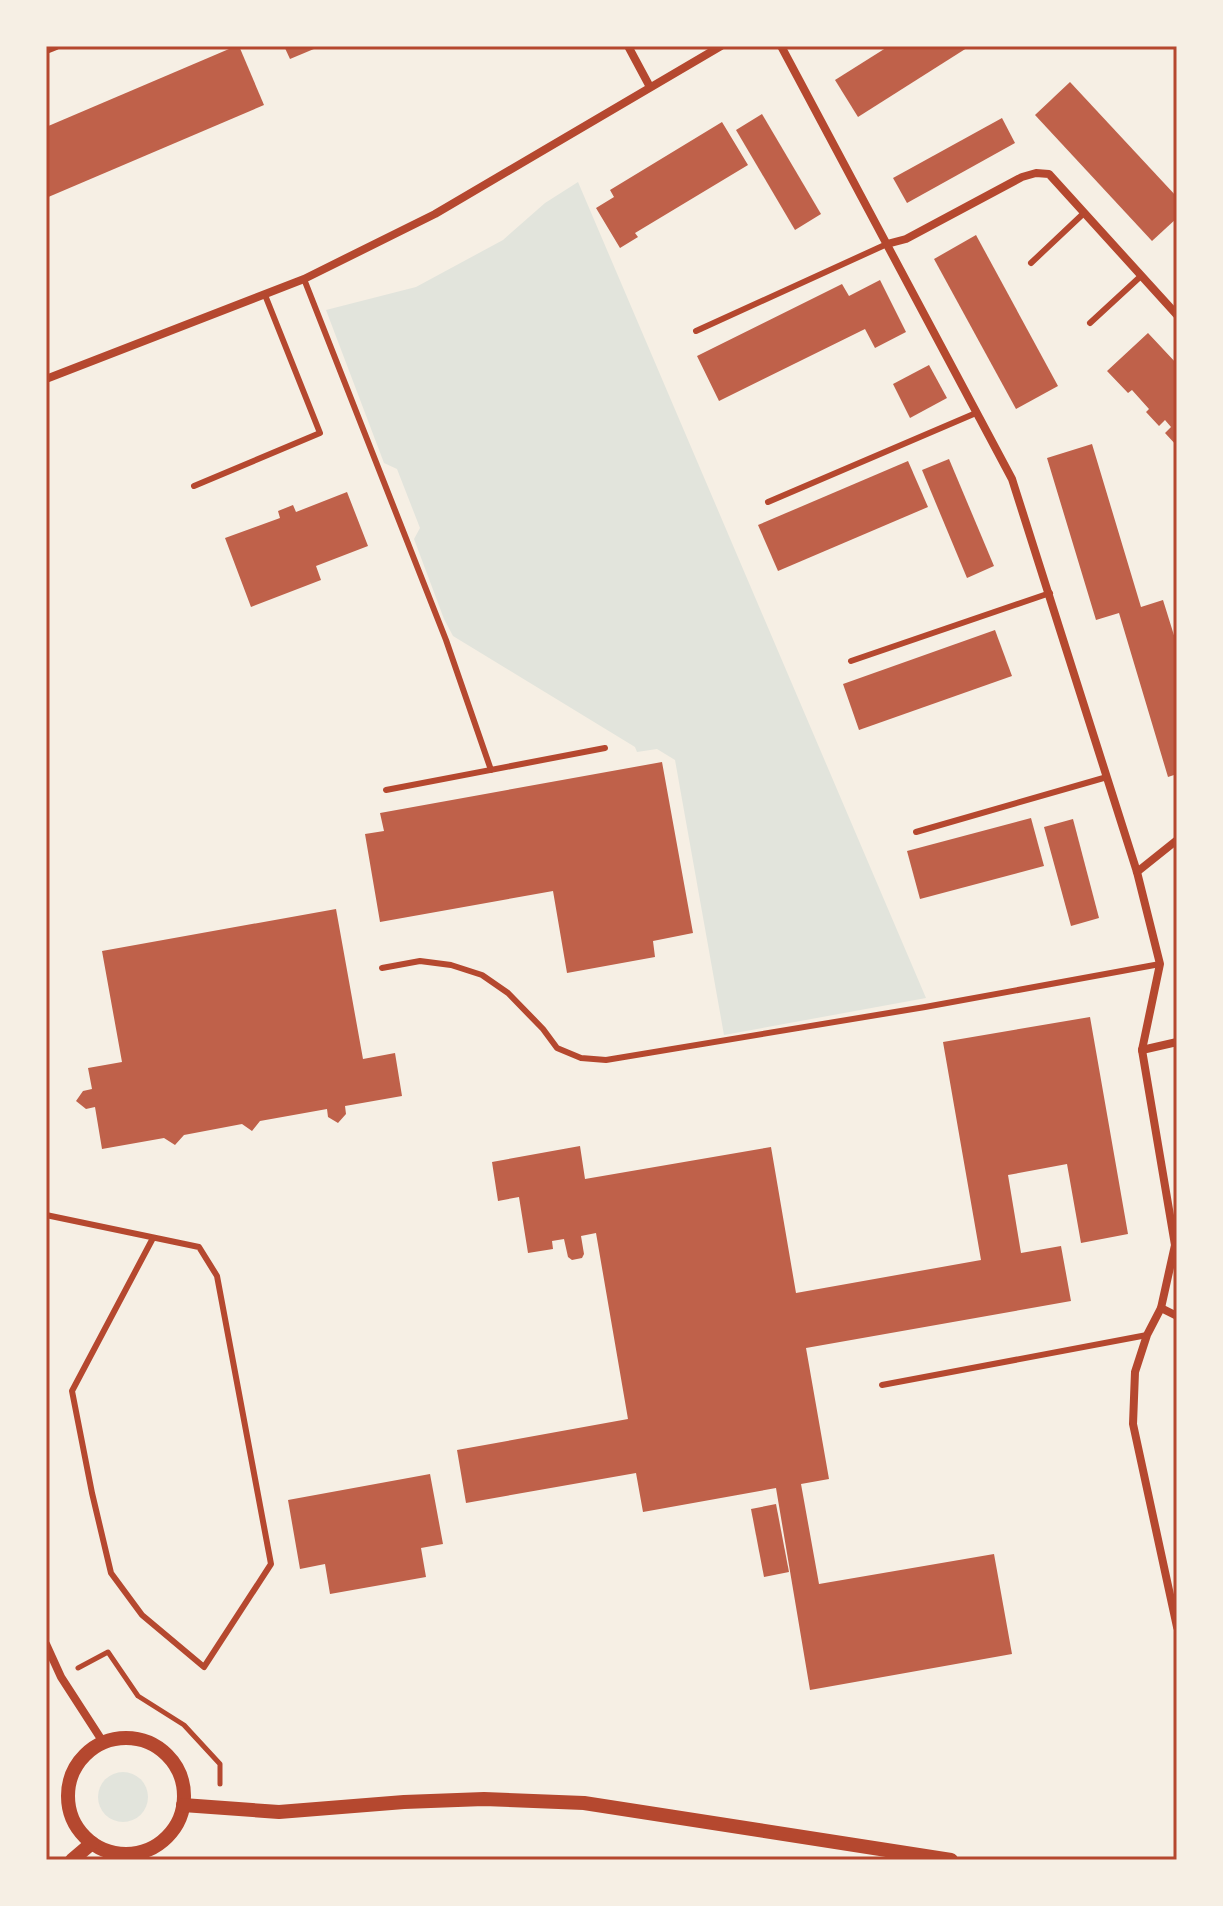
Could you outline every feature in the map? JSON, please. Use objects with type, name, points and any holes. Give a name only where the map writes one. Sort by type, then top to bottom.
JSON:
[{"type":"street","points":[[46,50],[56,46]]},
{"type":"street","points":[[628,46],[650,87]]},
{"type":"street","points":[[46,379],[304,279],[435,214],[721,46]]},
{"type":"street","points":[[781,46],[1012,479],[1137,872],[1160,964],[1142,1050],[1175,1245],[1161,1308],[1147,1335],[1135,1372],[1133,1424],[1177,1627]]},
{"type":"street","points":[[887,244],[906,239],[1022,177],[1036,173],[1049,174],[1177,315]]},
{"type":"street","points":[[1137,872],[1177,840]]},
{"type":"street","points":[[1142,1050],[1177,1042]]},
{"type":"street","points":[[1161,1308],[1177,1316]]},
{"type":"street","points":[[46,1644],[61,1677],[103,1742]]},
{"type":"street","points":[[118,1738],[133,1738],[148,1742],[172,1761],[180,1775],[183,1805],[171,1831],[136,1856],[105,1850],[83,1834],[70,1811],[69,1784],[74,1770],[91,1749],[118,1738]]},
{"type":"street","points":[[183,1805],[279,1812],[484,1799],[584,1803],[951,1860]]},
{"type":"street","points":[[72,1860],[92,1843]]},
{"type":"lane","points":[[1031,263],[1084,213]]},
{"type":"lane","points":[[696,331],[887,244]]},
{"type":"lane","points":[[1090,323],[1141,276]]},
{"type":"lane","points":[[304,279],[446,640],[491,770]]},
{"type":"lane","points":[[194,486],[320,433],[265,295]]},
{"type":"lane","points":[[768,502],[976,413]]},
{"type":"lane","points":[[851,661],[1050,593]]},
{"type":"lane","points":[[386,790],[605,748]]},
{"type":"lane","points":[[916,832],[1107,777]]},
{"type":"lane","points":[[382,968],[420,961],[451,965],[482,975],[508,993],[557,1048],[581,1058],[606,1060],[1160,964]]},
{"type":"lane","points":[[46,1215],[199,1247],[217,1276],[271,1564],[204,1667],[142,1615],[111,1573],[72,1391],[153,1238]]},
{"type":"lane","points":[[882,1385],[1147,1335]]},
{"type":"path","points":[[61,1677],[108,1652],[138,1696],[184,1725],[220,1764],[219,1809]]},
{"type":"shaded area","points":[[578,182],[926,998],[724,1035],[675,760],[657,749],[637,752],[635,747],[453,636],[444,619],[414,539],[420,528],[397,469],[384,463],[326,310],[416,287],[503,240],[545,203]]},
{"type":"shaded area","points":[[123,1772],[141,1779],[148,1797],[141,1815],[123,1822],[105,1815],[98,1797],[105,1779]]},
{"type":"building","points":[[239,46],[264,105],[46,198],[46,127]]},
{"type":"building","points":[[284,46],[321,46],[290,59]]},
{"type":"building","points":[[889,46],[970,46],[858,117],[835,80]]},
{"type":"building","points":[[1070,82],[1177,197],[1177,218],[1152,241],[1035,115]]},
{"type":"building","points":[[762,114],[821,214],[795,230],[736,130]]},
{"type":"building","points":[[1002,118],[1015,143],[907,203],[893,178]]},
{"type":"building","points":[[722,122],[748,165],[635,233],[638,237],[620,248],[596,208],[614,197],[610,190]]},
{"type":"building","points":[[976,235],[1058,386],[1016,409],[934,259]]},
{"type":"building","points":[[880,280],[906,332],[875,348],[865,329],[719,401],[697,356],[842,284],[849,296]]},
{"type":"building","points":[[1148,333],[1177,364],[1177,446],[1165,433],[1171,427],[1165,420],[1159,426],[1132,390],[1128,393],[1107,371]]},
{"type":"building","points":[[929,365],[947,398],[910,418],[893,384]]},
{"type":"building","points":[[1092,444],[1141,607],[1163,600],[1177,645],[1177,774],[1168,777],[1119,613],[1096,620],[1047,458]]},
{"type":"building","points":[[949,459],[994,566],[967,578],[922,470]]},
{"type":"building","points":[[908,461],[928,507],[778,571],[758,525]]},
{"type":"building","points":[[347,492],[368,546],[316,566],[321,580],[251,607],[225,538],[280,518],[278,511],[293,505],[296,512]]},
{"type":"building","points":[[995,630],[1012,676],[859,730],[843,684]]},
{"type":"building","points":[[662,762],[693,933],[653,941],[655,957],[567,973],[553,891],[380,922],[365,834],[384,831],[380,813]]},
{"type":"building","points":[[1031,818],[1044,866],[920,899],[907,851]]},
{"type":"building","points":[[1073,819],[1099,918],[1071,926],[1044,827]]},
{"type":"building","points":[[336,909],[363,1059],[395,1053],[402,1096],[345,1106],[346,1114],[338,1123],[328,1117],[327,1109],[260,1121],[252,1131],[242,1124],[184,1135],[175,1145],[164,1138],[102,1149],[95,1107],[86,1109],[76,1101],[83,1091],[92,1089],[88,1068],[122,1062],[102,951]]},
{"type":"building","points":[[1090,1017],[1128,1234],[1081,1243],[1067,1164],[1008,1175],[1021,1253],[1061,1246],[1071,1301],[806,1348],[829,1479],[801,1484],[819,1584],[994,1554],[1012,1654],[810,1690],[776,1488],[643,1512],[636,1473],[466,1503],[457,1450],[628,1419],[596,1233],[581,1236],[582,1258],[572,1260],[568,1257],[564,1239],[552,1241],[553,1249],[528,1253],[519,1197],[498,1201],[492,1162],[580,1146],[585,1179],[771,1147],[796,1293],[981,1260],[943,1042]]},
{"type":"building","points":[[430,1474],[443,1544],[421,1548],[426,1577],[330,1594],[325,1564],[300,1569],[288,1500]]},
{"type":"building","points":[[776,1504],[789,1572],[764,1577],[751,1509]]}]
